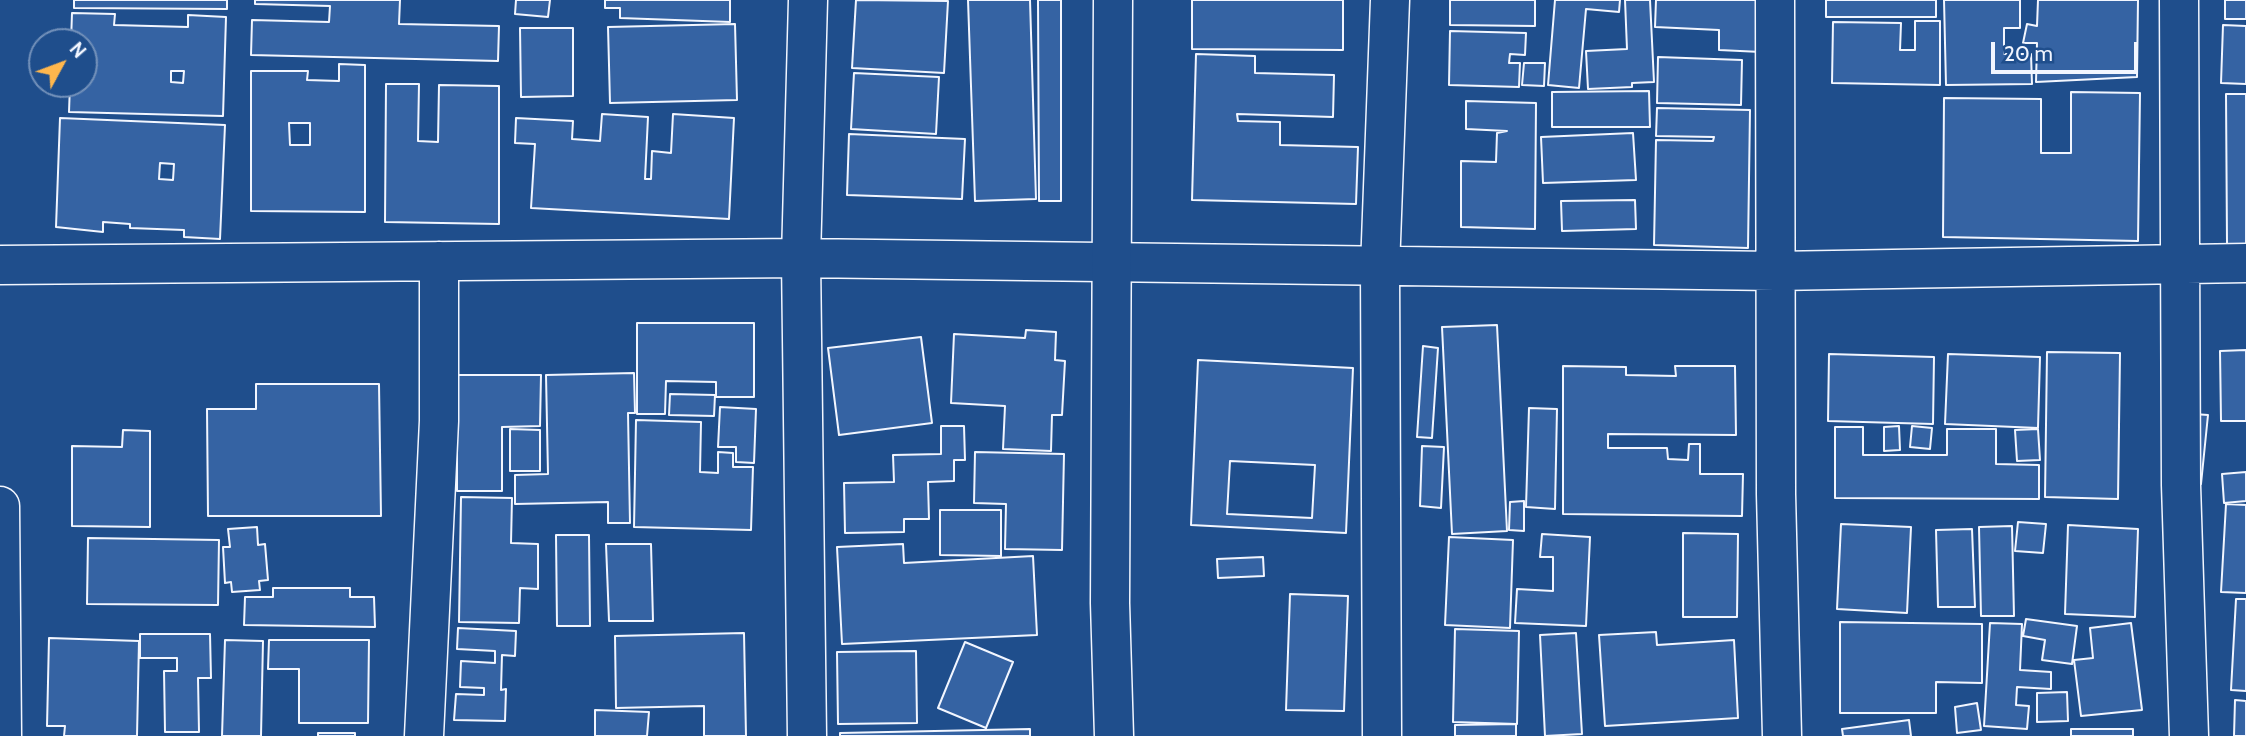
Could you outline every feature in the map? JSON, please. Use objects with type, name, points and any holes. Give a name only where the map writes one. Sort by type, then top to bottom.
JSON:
[{"type":"main road","points":[[807,736],[801,258],[808,0]]},
{"type":"main road","points":[[1113,0],[1110,603],[1114,736]]},
{"type":"main road","points":[[1382,736],[1380,268],[1390,0]]},
{"type":"main road","points":[[1774,0],[1782,736]]},
{"type":"main road","points":[[2179,0],[2181,485],[2189,736]]},
{"type":"main road","points":[[0,265],[801,258],[1113,261],[1380,268],[1775,271],[2180,262],[2246,263]]},
{"type":"main road","points":[[424,736],[439,421],[439,261]]},
{"type":"main road","points":[[0,506],[2,736]]},
{"type":"building","points":[[74,0],[227,0],[227,9],[74,8]]},
{"type":"building","points":[[255,0],[400,0],[399,24],[499,26],[498,61],[251,55],[252,20],[329,22],[330,6],[255,4]]},
{"type":"building","points":[[516,0],[550,0],[548,17],[515,14]]},
{"type":"building","points":[[605,0],[730,0],[730,22],[620,18],[620,8],[605,8]]},
{"type":"building","points":[[856,0],[948,1],[944,73],[852,68]]},
{"type":"building","points":[[968,0],[1030,0],[1036,199],[975,201]]},
{"type":"building","points":[[1038,0],[1061,0],[1061,201],[1039,201]]},
{"type":"building","points":[[1192,0],[1343,0],[1343,50],[1192,49]]},
{"type":"building","points":[[1450,0],[1535,0],[1535,26],[1450,25]]},
{"type":"building","points":[[1555,0],[1620,0],[1619,12],[1586,9],[1579,88],[1548,85]]},
{"type":"building","points":[[1625,0],[1650,0],[1654,82],[1632,83],[1632,87],[1588,89],[1586,51],[1627,49]]},
{"type":"building","points":[[1656,0],[1763,0],[1761,52],[1719,50],[1719,30],[1655,27]]},
{"type":"building","points":[[1826,0],[1936,0],[1936,17],[1826,17]]},
{"type":"building","points":[[1944,0],[2020,0],[2020,28],[2004,28],[2004,54],[2031,54],[2032,84],[1946,85]]},
{"type":"building","points":[[2038,0],[2138,0],[2137,77],[2036,82],[2037,43],[2023,43],[2027,24],[2037,26]]},
{"type":"building","points":[[2225,0],[2246,0],[2246,19],[2225,19]]},
{"type":"building","points":[[72,13],[115,14],[114,25],[188,27],[188,15],[226,17],[223,116],[69,112],[70,98],[98,98],[98,28],[71,28]],"holes":[[[171,71],[184,71],[183,83],[171,82]]]},
{"type":"building","points":[[1915,21],[1940,21],[1940,85],[1832,83],[1833,22],[1901,23],[1900,50],[1915,50]]},
{"type":"building","points":[[735,24],[737,100],[610,103],[608,27]]},
{"type":"building","points":[[2223,25],[2246,26],[2246,84],[2221,83]]},
{"type":"building","points":[[520,28],[573,28],[573,96],[521,97]]},
{"type":"building","points":[[1450,31],[1526,33],[1525,55],[1510,54],[1509,63],[1520,63],[1519,87],[1449,85]]},
{"type":"building","points":[[1196,54],[1255,56],[1255,73],[1334,75],[1333,117],[1237,114],[1238,121],[1280,122],[1280,145],[1358,147],[1356,204],[1192,200]]},
{"type":"building","points":[[1658,57],[1742,60],[1741,105],[1657,103]]},
{"type":"building","points":[[1524,63],[1545,63],[1544,86],[1522,85]]},
{"type":"building","points":[[339,64],[365,65],[365,212],[251,211],[251,71],[308,71],[307,80],[339,81]],"holes":[[[289,123],[310,123],[310,145],[290,145]]]},
{"type":"building","points":[[854,73],[939,77],[936,134],[851,129]]},
{"type":"building","points":[[386,84],[419,84],[418,141],[438,142],[439,85],[499,86],[499,224],[385,222]]},
{"type":"building","points":[[1649,91],[1650,127],[1552,127],[1552,92]]},
{"type":"building","points":[[2071,92],[2140,93],[2138,241],[1943,237],[1944,98],[2041,99],[2041,153],[2071,153]]},
{"type":"building","points":[[2226,94],[2246,94],[2246,244],[2227,244]]},
{"type":"building","points":[[1466,101],[1536,103],[1535,229],[1461,227],[1461,161],[1496,162],[1497,133],[1507,131],[1466,129]]},
{"type":"building","points":[[1657,108],[1750,110],[1748,248],[1654,245],[1656,140],[1713,141],[1714,137],[1656,136]]},
{"type":"building","points":[[602,114],[648,117],[645,179],[651,179],[652,151],[671,153],[673,114],[734,118],[729,219],[531,208],[535,144],[515,143],[516,118],[573,121],[572,139],[600,141]]},
{"type":"building","points":[[60,118],[225,125],[220,239],[184,237],[184,230],[130,228],[130,224],[103,222],[103,232],[56,227]],"holes":[[[160,163],[174,164],[173,180],[159,179]]]},
{"type":"building","points":[[1633,133],[1636,180],[1543,183],[1541,137]]},
{"type":"building","points":[[849,134],[965,139],[962,199],[847,195]]},
{"type":"building","points":[[1635,200],[1636,229],[1562,231],[1561,201]]},
{"type":"building","points":[[637,323],[754,323],[754,397],[716,397],[716,382],[666,381],[665,414],[637,414]]},
{"type":"building","points":[[1497,325],[1507,531],[1452,534],[1442,327]]},
{"type":"building","points":[[1026,330],[1056,332],[1055,360],[1065,361],[1062,415],[1052,415],[1051,451],[1003,449],[1005,406],[951,403],[954,334],[1025,338]]},
{"type":"building","points":[[921,337],[932,423],[839,435],[828,348]]},
{"type":"building","points":[[1423,346],[1438,348],[1432,438],[1417,437]]},
{"type":"building","points":[[2246,350],[2246,421],[2221,421],[2220,351]]},
{"type":"building","points":[[2047,352],[2120,353],[2118,499],[2045,497]]},
{"type":"building","points":[[1829,354],[1934,357],[1933,424],[1828,421]]},
{"type":"building","points":[[1948,354],[2040,357],[2038,428],[1945,424]]},
{"type":"building","points":[[1198,360],[1353,368],[1346,533],[1191,525]],"holes":[[[1230,461],[1315,465],[1312,518],[1227,514]]]},
{"type":"building","points":[[1563,366],[1626,367],[1626,375],[1676,376],[1675,366],[1735,366],[1736,435],[1608,434],[1608,448],[1667,448],[1668,459],[1688,460],[1689,444],[1700,444],[1700,474],[1743,474],[1742,516],[1563,514]]},
{"type":"building","points":[[634,373],[635,413],[628,413],[630,523],[608,523],[608,502],[515,504],[515,475],[548,474],[546,375]]},
{"type":"building","points":[[457,375],[541,375],[540,426],[502,427],[502,491],[457,491]]},
{"type":"building","points":[[256,384],[379,384],[381,516],[208,516],[207,409],[256,409]]},
{"type":"building","points":[[670,394],[715,395],[714,416],[669,415]]},
{"type":"building","points":[[720,407],[756,409],[754,463],[736,462],[736,447],[718,447]]},
{"type":"building","points":[[1529,408],[1557,409],[1555,509],[1526,507]]},
{"type":"building","points":[[2194,414],[2208,415],[2201,484],[2188,483]]},
{"type":"building","points":[[636,420],[701,422],[700,472],[718,473],[718,452],[733,453],[733,467],[753,467],[751,530],[634,527]]},
{"type":"building","points":[[941,426],[964,426],[965,460],[954,460],[954,481],[928,482],[929,519],[904,519],[904,532],[845,533],[844,483],[894,482],[893,455],[941,454]]},
{"type":"building","points":[[1899,426],[1900,450],[1884,451],[1884,427]]},
{"type":"building","points":[[1912,426],[1932,428],[1930,449],[1910,447]]},
{"type":"building","points":[[1835,427],[1863,427],[1863,455],[1947,455],[1947,429],[1996,429],[1996,464],[2039,465],[2039,499],[1835,498]]},
{"type":"building","points":[[510,429],[540,430],[540,471],[510,471]]},
{"type":"building","points":[[2038,429],[2040,460],[2017,461],[2015,430]]},
{"type":"building","points":[[123,430],[150,431],[150,527],[72,526],[72,446],[122,447]]},
{"type":"building","points":[[1422,446],[1444,447],[1441,508],[1420,506]]},
{"type":"building","points":[[975,452],[1064,454],[1062,550],[1005,549],[1006,504],[974,503]]},
{"type":"building","points":[[2246,472],[2246,501],[2224,503],[2222,474]]},
{"type":"building","points":[[461,497],[512,498],[511,543],[538,544],[538,589],[520,588],[519,623],[459,622]]},
{"type":"building","points":[[1524,501],[1524,531],[1509,530],[1510,502]]},
{"type":"building","points":[[2226,504],[2246,505],[2246,593],[2221,592]]},
{"type":"building","points":[[940,510],[1001,510],[1001,556],[940,555]]},
{"type":"building","points":[[2018,522],[2046,524],[2043,553],[2015,551]]},
{"type":"building","points":[[1841,524],[1911,527],[1907,613],[1837,609]]},
{"type":"building","points":[[2068,525],[2138,529],[2135,617],[2065,614]]},
{"type":"building","points":[[2012,526],[2014,616],[1981,616],[1979,527]]},
{"type":"building","points":[[257,527],[258,545],[265,544],[268,580],[259,581],[260,590],[232,592],[231,582],[225,583],[223,547],[230,547],[228,529]]},
{"type":"building","points":[[1972,529],[1975,607],[1938,607],[1936,530]]},
{"type":"building","points":[[1683,533],[1738,534],[1737,617],[1683,617]]},
{"type":"building","points":[[1542,534],[1590,537],[1586,626],[1515,623],[1517,589],[1553,591],[1553,557],[1540,557]]},
{"type":"building","points":[[556,535],[589,535],[590,626],[557,626]]},
{"type":"building","points":[[1449,537],[1513,540],[1510,628],[1445,625]]},
{"type":"building","points":[[88,538],[219,540],[218,605],[87,604]]},
{"type":"building","points":[[606,544],[651,544],[653,621],[609,621]]},
{"type":"building","points":[[903,544],[904,563],[1033,556],[1037,635],[842,644],[837,547]]},
{"type":"building","points":[[1263,557],[1264,576],[1218,578],[1217,559]]},
{"type":"building","points":[[273,588],[350,588],[350,597],[374,597],[375,627],[244,625],[245,597],[273,597]]},
{"type":"building","points":[[1290,594],[1348,596],[1344,711],[1286,710]]},
{"type":"building","points":[[2236,599],[2246,599],[2246,691],[2231,690]]},
{"type":"building","points":[[2026,619],[2077,626],[2072,664],[2042,660],[2045,640],[2023,636]]},
{"type":"building","points":[[1840,622],[1982,624],[1982,683],[1936,682],[1936,713],[1840,713]]},
{"type":"building","points":[[1990,623],[2022,624],[2020,670],[2051,672],[2051,689],[2017,687],[2016,705],[2029,706],[2027,729],[1984,726]]},
{"type":"building","points":[[2131,623],[2142,710],[2081,716],[2074,660],[2093,658],[2090,628]]},
{"type":"building","points":[[458,628],[516,631],[515,656],[502,655],[501,690],[506,689],[505,721],[454,720],[456,694],[484,695],[484,688],[460,687],[461,661],[495,663],[495,651],[457,649]]},
{"type":"building","points":[[1455,629],[1519,631],[1517,724],[1453,722]]},
{"type":"building","points":[[1656,632],[1657,645],[1734,640],[1738,718],[1605,726],[1599,635]]},
{"type":"building","points":[[744,633],[746,736],[704,736],[704,706],[616,708],[615,636]]},
{"type":"building","points":[[1576,633],[1582,734],[1545,736],[1540,635]]},
{"type":"building","points":[[140,634],[210,634],[211,678],[198,678],[199,732],[165,732],[164,671],[177,671],[177,658],[140,658]]},
{"type":"building","points":[[49,638],[139,641],[137,736],[64,736],[65,726],[47,726]]},
{"type":"building","points":[[225,640],[263,641],[261,736],[222,736]]},
{"type":"building","points":[[269,640],[369,640],[368,723],[299,723],[299,669],[268,669]]},
{"type":"building","points":[[965,642],[1013,662],[986,728],[938,708]]},
{"type":"building","points":[[916,651],[917,723],[838,724],[837,652]]},
{"type":"building","points":[[2067,692],[2068,721],[2037,722],[2037,693]]},
{"type":"building","points":[[2235,700],[2246,701],[2246,736],[2234,736]]},
{"type":"building","points":[[1977,703],[1981,730],[1957,733],[1955,707]]},
{"type":"building","points":[[595,710],[649,712],[647,736],[595,736]]},
{"type":"building","points":[[1909,720],[1911,736],[1843,736],[1842,729]]},
{"type":"building","points":[[1516,724],[1516,736],[1455,736],[1455,725]]},
{"type":"building","points":[[1030,729],[1030,736],[840,736],[840,733]]},
{"type":"building","points":[[2071,729],[2133,729],[2133,736],[2071,736]]},
{"type":"building","points":[[318,733],[355,733],[355,736],[318,736]]}]
